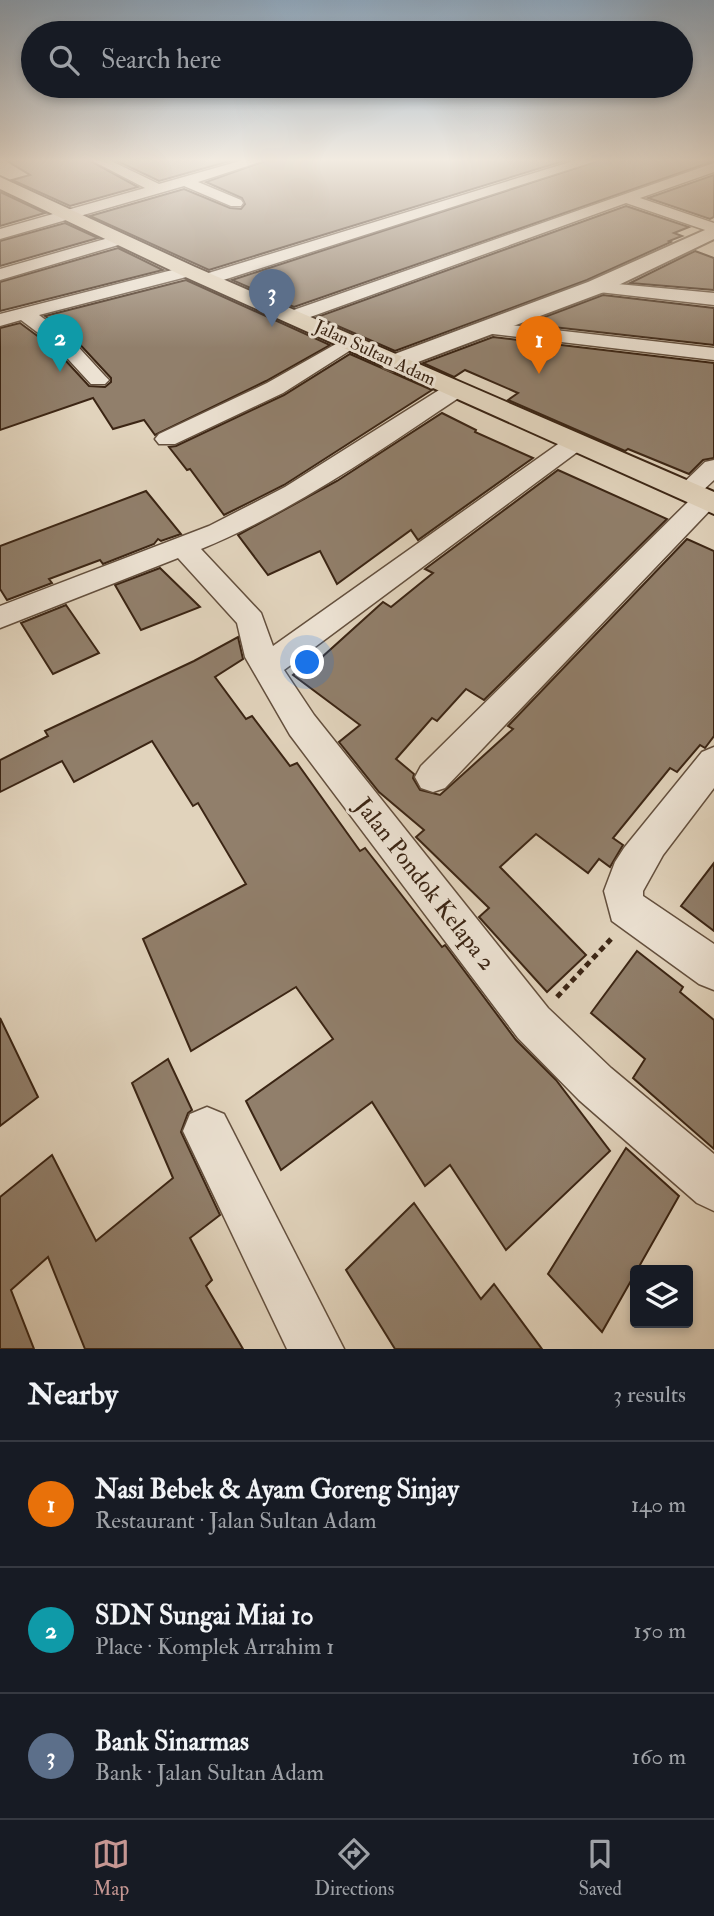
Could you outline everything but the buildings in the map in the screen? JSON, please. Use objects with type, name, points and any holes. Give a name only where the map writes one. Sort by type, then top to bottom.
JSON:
[{"type":"main road","name":"Jalan Sultan Adam","points":[[83,222],[702,499]]},
{"type":"street","points":[[0,234],[44,222]]},
{"type":"street","points":[[0,320],[198,275],[377,222]]},
{"type":"street","points":[[295,316],[562,222]]},
{"type":"street","points":[[691,222],[714,230]]},
{"type":"street","points":[[393,363],[596,287],[714,230]]},
{"type":"street","points":[[0,275],[119,240]]},
{"type":"street","points":[[596,287],[714,299]]},
{"type":"street","points":[[25,314],[64,343],[98,380]]},
{"type":"street","points":[[483,328],[714,354]]},
{"type":"street","points":[[167,439],[275,388],[350,342]]},
{"type":"street","points":[[0,617],[218,531],[294,492],[455,390]]},
{"type":"street","points":[[266,667],[576,442]]},
{"type":"street","points":[[433,777],[702,499],[714,467]]},
{"type":"street","name":"Jalan Pondok Kelapa 2","points":[[182,546],[251,621],[260,657],[302,724],[533,1023],[595,1084],[714,1186]]},
{"type":"street","points":[[714,762],[638,861],[624,884],[626,907],[714,969]]},
{"type":"street","points":[[206,1131],[316,1349]]},
{"type":"path","points":[[533,1023],[636,914]]},
{"type":"place","name":"Bank Sinarmas","points":[[272,327]]},
{"type":"place","name":"SDN Sungai Miai 10","points":[[60,372]]},
{"type":"place","name":"Nasi Bebek & Ayam Goreng Sinjay","points":[[539,374]]}]
